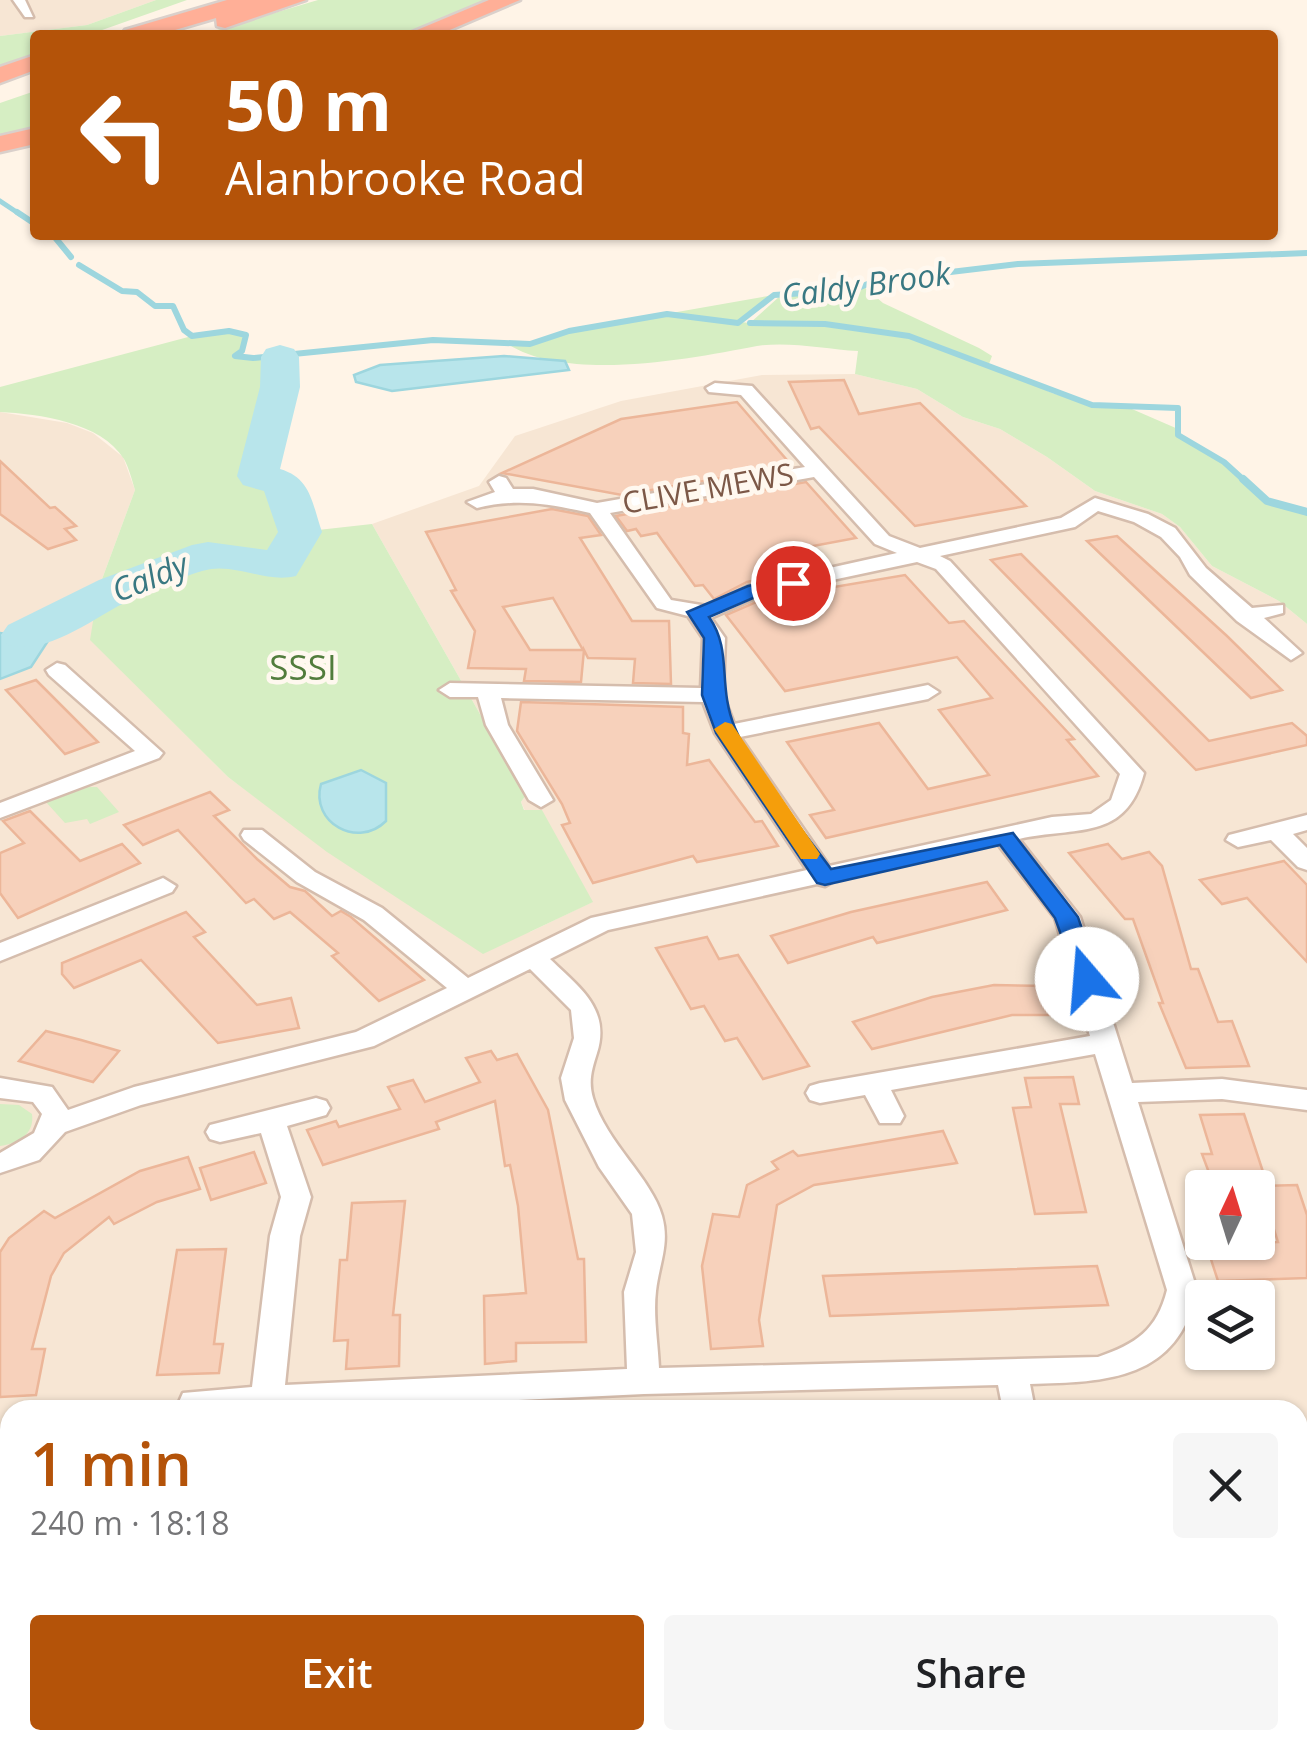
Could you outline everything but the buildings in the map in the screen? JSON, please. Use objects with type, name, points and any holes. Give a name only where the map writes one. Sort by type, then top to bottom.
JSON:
[{"type":"highway","points":[[122,30],[207,0]]},
{"type":"highway","points":[[149,30],[250,0]]},
{"type":"highway","points":[[197,30],[296,0]]},
{"type":"highway","points":[[430,30],[509,0]]},
{"type":"highway","points":[[0,77],[30,66]]},
{"type":"highway","points":[[0,96],[30,86]]},
{"type":"highway","points":[[0,144],[30,137]]},
{"type":"street","points":[[18,0],[30,14]]},
{"type":"street","points":[[714,388],[746,390],[765,380]]},
{"type":"street","points":[[53,1114],[104,1106],[364,1039],[600,924],[825,878],[1052,824],[1088,823],[1119,812],[1127,798],[1132,772],[943,565],[882,540],[746,390]]},
{"type":"street","name":"CLIVE MEWS","points":[[597,509],[818,470]]},
{"type":"street","points":[[477,502],[503,488],[597,509],[664,604],[696,612],[711,612],[755,590],[1068,522],[1095,504],[1144,515],[1162,527],[1191,555],[1197,570],[1291,653]]},
{"type":"street","points":[[1245,616],[1276,609]]},
{"type":"street","points":[[696,612],[714,638],[712,695],[726,733],[825,878]]},
{"type":"street","points":[[0,811],[113,777],[151,753],[57,670]]},
{"type":"street","points":[[450,690],[712,695]]},
{"type":"street","points":[[488,692],[497,725],[541,800]]},
{"type":"street","points":[[726,733],[928,692]]},
{"type":"street","points":[[1238,840],[1307,822]]},
{"type":"street","points":[[1276,832],[1307,862]]},
{"type":"street","points":[[253,834],[306,877],[373,914],[465,989]]},
{"type":"street","points":[[243,1400],[644,1381],[1098,1370],[1150,1352],[1178,1318],[1182,1290],[1124,1092],[1066,917],[1005,838]]},
{"type":"street","points":[[0,953],[162,885]]},
{"type":"street","points":[[532,956],[584,1006],[588,1038],[576,1078],[579,1100],[609,1160],[631,1186],[646,1214],[651,1252],[640,1292],[644,1381]]},
{"type":"street","points":[[820,1093],[876,1086],[1024,1053],[1108,1042]]},
{"type":"street","points":[[876,1086],[890,1116]]},
{"type":"street","points":[[0,1088],[28,1089],[53,1114]]},
{"type":"street","points":[[1124,1092],[1222,1090],[1307,1100]]},
{"type":"street","points":[[220,1132],[316,1108]]},
{"type":"street","points":[[0,1163],[37,1148],[53,1114]]},
{"type":"street","points":[[267,1399],[285,1236],[296,1196],[271,1121]]},
{"type":"street","points":[[1012,1372],[1017,1400]]},
{"type":"shaded area","points":[[0,0],[156,0],[87,25],[0,36]]},
{"type":"shaded area","points":[[855,374],[917,389],[963,417],[1000,429],[1095,491],[1162,514],[1180,527],[1212,566],[1279,601],[1307,624],[1307,1400],[0,1400],[0,412],[67,423],[93,433],[123,457],[135,490],[98,590],[91,640],[228,777],[332,854],[446,809],[458,824],[473,866],[530,932],[592,902],[525,811],[521,802],[526,795],[372,524],[479,486],[515,436],[621,401],[762,375]]},
{"type":"green space","points":[[156,0],[187,0],[102,30],[47,30],[87,25]]},
{"type":"green space","points":[[318,0],[492,0],[412,30],[217,30]]},
{"type":"green space","points":[[30,32],[30,57],[0,68],[0,36]]},
{"type":"green space","points":[[30,93],[30,130],[0,138],[0,103]]},
{"type":"green space","points":[[863,286],[883,303],[992,356],[989,364],[1052,393],[1092,405],[1125,406],[1178,429],[1178,435],[1224,462],[1267,501],[1307,512],[1307,624],[1279,601],[1212,566],[1180,527],[1162,514],[1095,491],[1000,429],[963,417],[917,389],[855,374],[858,351],[769,345],[664,361],[594,365],[531,355],[506,343],[530,344],[569,331],[774,295],[740,322],[750,323],[780,296],[847,292]]},
{"type":"green space","name":"SSSI","points":[[229,331],[246,335],[237,356],[280,357],[279,387],[262,446],[259,476],[283,483],[300,532],[372,524],[526,795],[521,802],[524,810],[542,810],[593,902],[483,954],[327,852],[228,777],[90,640],[98,590],[135,490],[129,470],[114,446],[85,428],[50,418],[0,412],[0,387],[192,336]]},
{"type":"green space","points":[[97,787],[119,812],[90,824],[87,819],[65,823],[46,802]]},
{"type":"green space","points":[[0,1104],[19,1105],[32,1114],[32,1121],[23,1137],[0,1146]]},
{"type":"water","points":[[504,356],[565,361],[569,370],[392,391],[356,382],[354,375],[380,365]]},
{"type":"water","points":[[0,633],[48,641],[31,667],[0,679]]},
{"type":"water","points":[[361,770],[386,783],[386,821],[362,833],[339,828],[329,820],[319,798],[321,784]]},
{"type":"waterway","name":"Caldy Brook","points":[[0,201],[21,215]]},
{"type":"waterway","name":"Caldy Brook","points":[[17,212],[30,221]]},
{"type":"waterway","name":"Caldy Brook","points":[[57,240],[71,257]]},
{"type":"waterway","name":"Caldy Brook","points":[[79,265],[122,291],[137,292],[155,306],[173,306],[184,330],[192,336],[229,331],[246,335],[242,351],[235,356],[253,358],[433,340],[530,344],[569,331],[667,314],[738,323],[774,295],[853,290],[875,281],[1018,264],[1307,253]]},
{"type":"waterway","points":[[750,323],[825,324],[909,336],[1092,405],[1178,408],[1178,435],[1224,462],[1246,482]]},
{"type":"waterway","name":"Caldy","points":[[25,635],[115,590],[208,555],[280,566],[300,532],[283,483],[258,476],[262,446],[280,387],[280,357]]},
{"type":"waterway","points":[[1243,479],[1267,501],[1307,512]]},
{"type":"slow traffic","points":[[725,729],[809,854]]},
{"type":"route","points":[[793,583],[755,590],[711,612],[696,612],[714,638],[712,695],[726,733],[825,878],[1005,838],[1066,917],[1087,979]]}]
